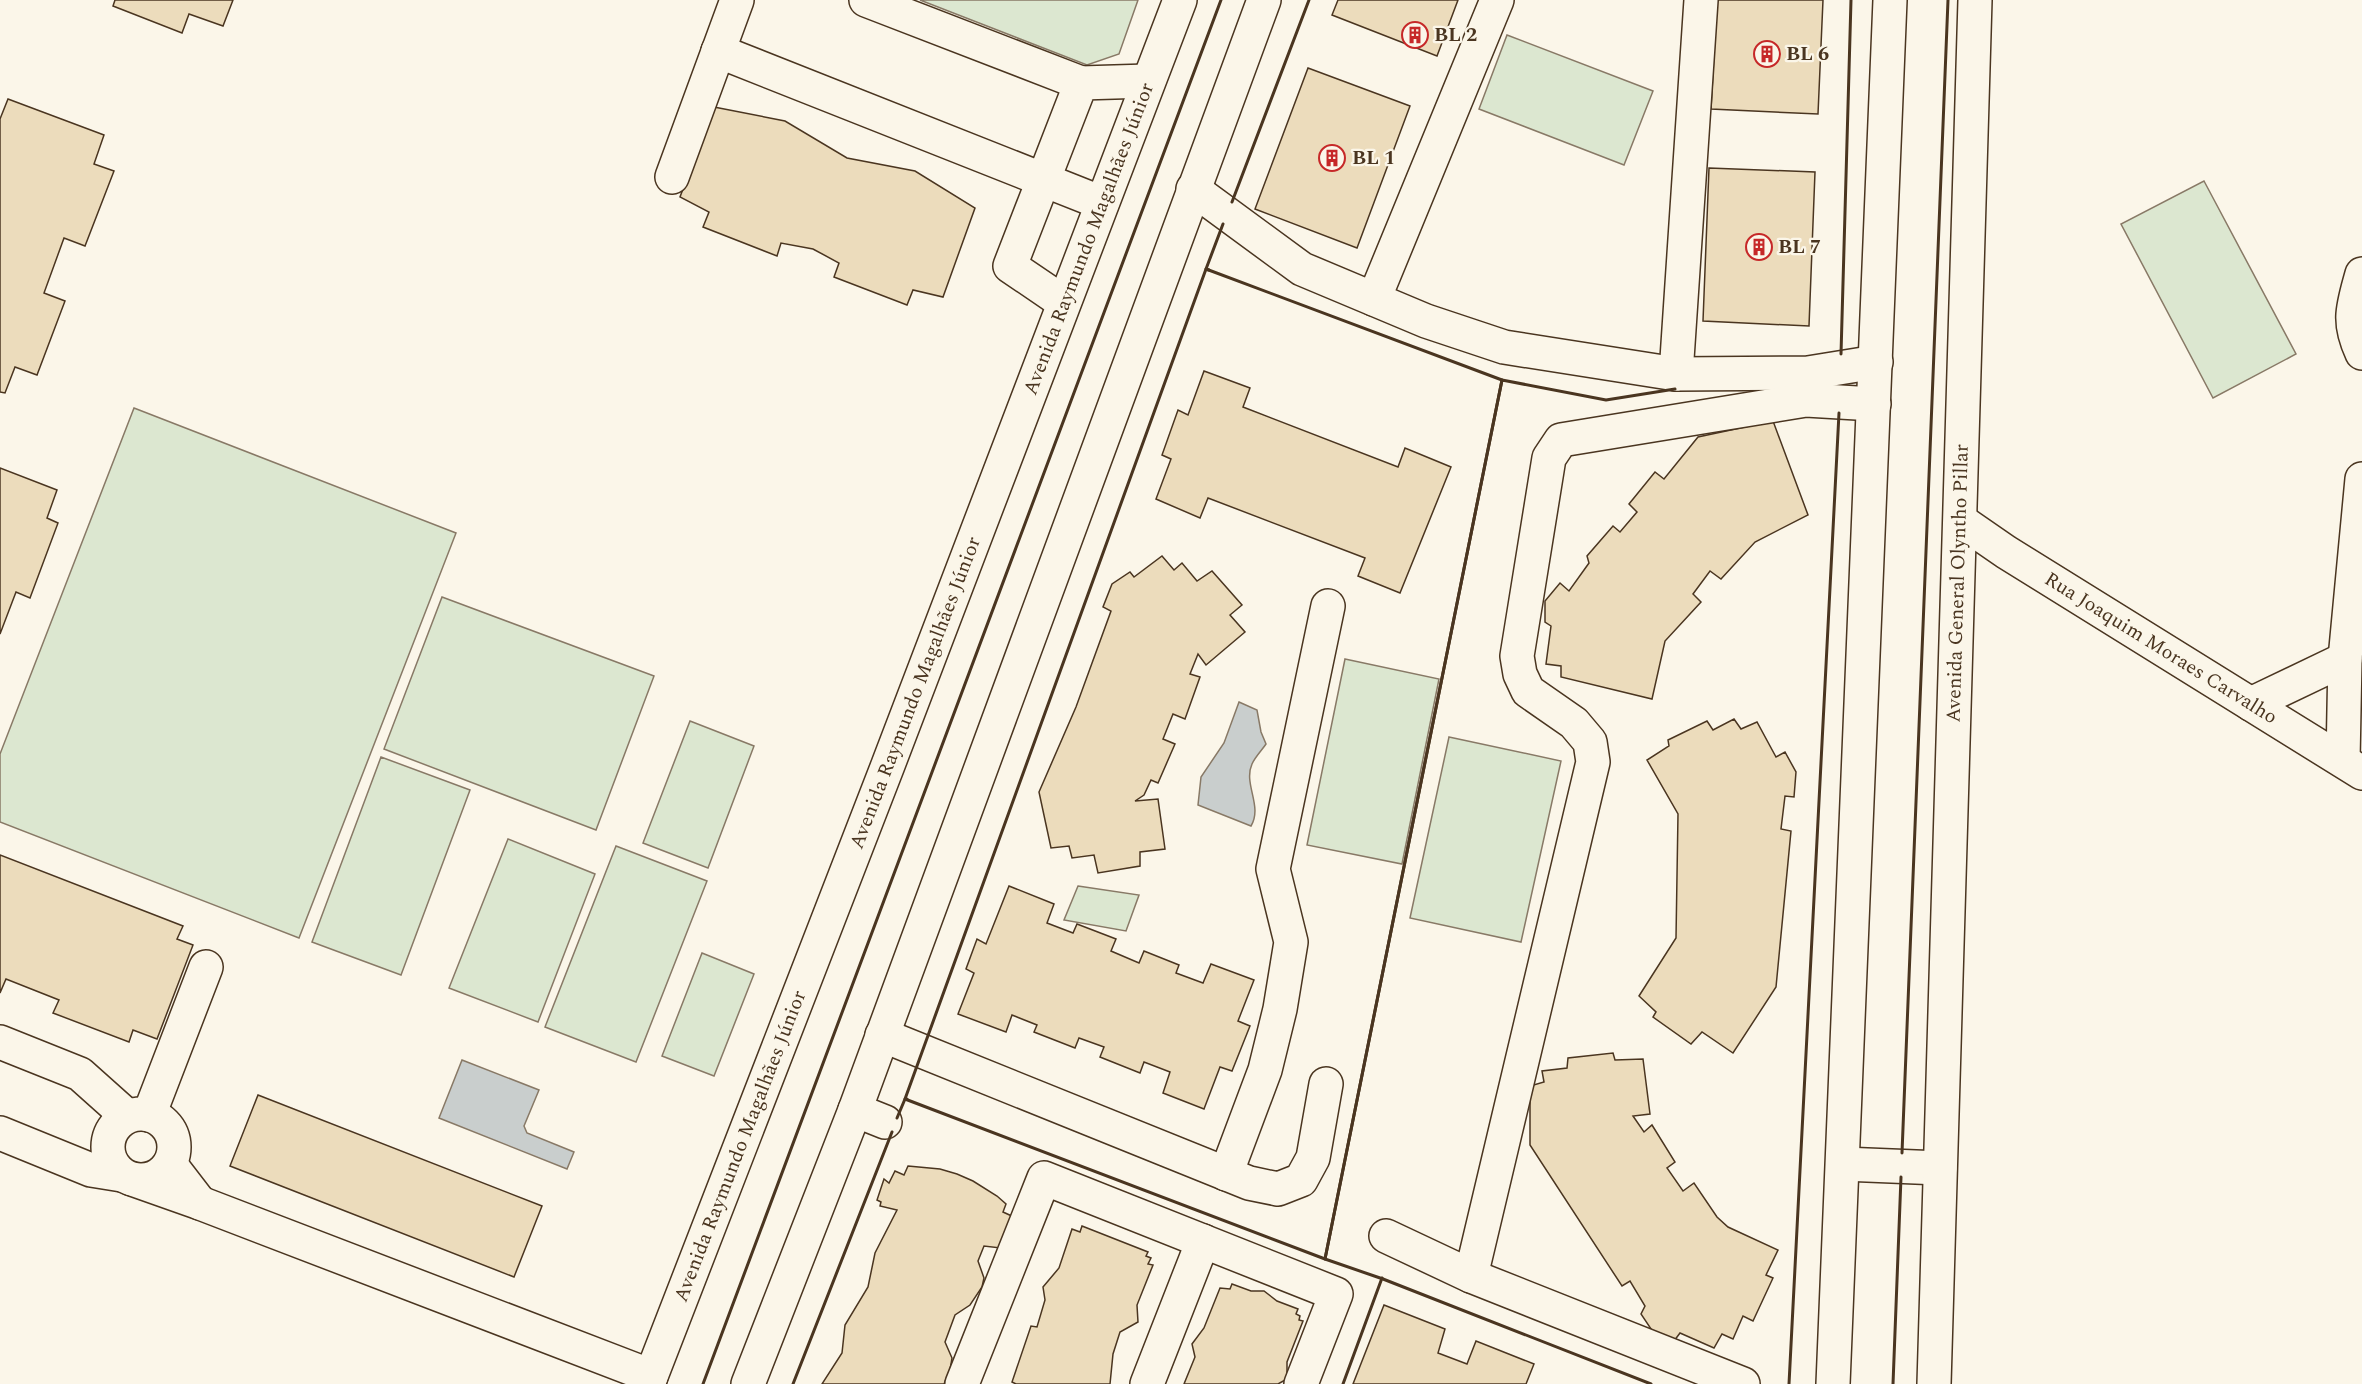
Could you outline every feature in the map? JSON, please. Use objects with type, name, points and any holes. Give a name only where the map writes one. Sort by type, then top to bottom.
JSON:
[{"type":"street","points":[[672,177],[737,0]]},
{"type":"street","points":[[866,0],[1081,83],[1148,81]]},
{"type":"street","name":"Avenida Raymundo Magalhães Júnior","points":[[650,1380],[1180,0]]},
{"type":"street","points":[[748,1384],[855,1110],[1264,0]]},
{"type":"street","points":[[1374,299],[1497,0]]},
{"type":"street","points":[[1676,374],[1701,0]]},
{"type":"street","points":[[1833,1384],[1890,0]]},
{"type":"street","name":"Avenida General Olyntho Pillar","points":[[1934,1384],[1975,0]]},
{"type":"street","points":[[718,51],[1102,203]]},
{"type":"street","points":[[1063,302],[1011,266],[1081,83]]},
{"type":"street","points":[[1193,189],[1302,269],[1426,321],[1504,347],[1676,374],[1808,373],[1876,362]]},
{"type":"street","points":[[2362,274],[2352,311],[2354,335],[2362,353]]},
{"type":"street","points":[[1471,1276],[1593,762],[1590,742],[1574,723],[1528,691],[1520,674],[1517,656],[1550,458],[1561,440],[1806,400],[1874,404]]},
{"type":"street","points":[[2352,766],[2345,659],[2362,479]]},
{"type":"street","name":"Rua Joaquim Moraes Carvalho","points":[[1961,521],[2006,552],[2352,766]]},
{"type":"street","points":[[1226,1174],[1265,1070],[1280,1009],[1291,942],[1273,869],[1328,606]]},
{"type":"street","points":[[2251,704],[2345,659]]},
{"type":"street","points":[[206,967],[138,1116],[112,1129],[107,1148],[109,1159],[127,1177],[200,1203],[650,1380]]},
{"type":"street","points":[[882,1035],[1249,1183],[1278,1189],[1301,1180],[1313,1158],[1326,1084]]},
{"type":"street","points":[[0,1042],[80,1074],[138,1116],[159,1119],[172,1134],[175,1144],[170,1164],[163,1173],[153,1179],[142,1181],[90,1170],[0,1133]]},
{"type":"street","points":[[855,1110],[885,1122]]},
{"type":"street","points":[[170,1164],[200,1203]]},
{"type":"street","points":[[1843,1164],[1940,1168]]},
{"type":"street","points":[[962,1384],[1044,1178],[1336,1294],[1301,1384]]},
{"type":"street","points":[[1386,1236],[1471,1276],[1743,1384]]},
{"type":"street","points":[[1147,1384],[1203,1241]]},
{"type":"green space","points":[[920,0],[1138,0],[1119,54],[1087,65]]},
{"type":"green space","points":[[1507,35],[1653,91],[1624,165],[1479,109]]},
{"type":"green space","points":[[2204,181],[2296,354],[2213,398],[2121,224]]},
{"type":"green space","points":[[134,408],[456,533],[299,938],[0,822],[0,754]]},
{"type":"green space","points":[[442,597],[654,676],[596,830],[384,749]]},
{"type":"green space","points":[[1345,659],[1439,679],[1402,864],[1307,845]]},
{"type":"green space","points":[[690,721],[754,746],[708,868],[643,843]]},
{"type":"green space","points":[[1449,737],[1561,761],[1521,942],[1410,918]]},
{"type":"green space","points":[[381,757],[470,790],[401,975],[312,942]]},
{"type":"green space","points":[[508,839],[595,874],[538,1022],[449,988]]},
{"type":"green space","points":[[616,846],[707,881],[636,1062],[545,1027]]},
{"type":"green space","points":[[1078,886],[1139,895],[1126,931],[1064,920]]},
{"type":"green space","points":[[702,953],[754,974],[714,1076],[662,1056]]},
{"type":"shaded area","points":[[1239,702],[1257,710],[1266,744],[1253,761],[1250,772],[1255,811],[1251,826],[1198,805],[1201,777],[1224,743]]},
{"type":"shaded area","points":[[462,1060],[539,1090],[524,1126],[527,1133],[574,1152],[567,1169],[439,1118]]},
{"type":"building","points":[[115,0],[233,0],[223,26],[189,14],[182,33],[113,6]]},
{"type":"building","name":"BL 2","points":[[1338,0],[1458,0],[1437,56],[1332,15]]},
{"type":"building","name":"BL 6","points":[[1717,0],[1823,0],[1818,114],[1711,109]]},
{"type":"building","name":"BL 1","points":[[1308,68],[1410,106],[1357,248],[1255,209]]},
{"type":"building","points":[[8,99],[104,135],[94,164],[114,171],[85,246],[64,238],[44,293],[65,301],[37,375],[15,367],[5,393],[0,392],[0,119]]},
{"type":"building","points":[[714,107],[785,121],[847,158],[915,171],[975,208],[943,297],[913,290],[907,305],[834,277],[839,263],[813,249],[781,243],[777,256],[703,227],[709,212],[680,197]]},
{"type":"building","name":"BL 7","points":[[1709,168],[1815,172],[1809,326],[1703,321]]},
{"type":"building","points":[[1204,371],[1250,388],[1243,407],[1398,467],[1405,448],[1451,467],[1400,593],[1358,576],[1365,558],[1208,498],[1200,518],[1156,499],[1171,459],[1162,455],[1178,410],[1188,415]]},
{"type":"building","points":[[1773,421],[1808,515],[1755,542],[1721,579],[1710,571],[1693,594],[1701,602],[1665,641],[1652,699],[1561,677],[1561,666],[1546,664],[1551,626],[1545,622],[1545,601],[1560,583],[1569,591],[1589,563],[1587,556],[1613,526],[1620,532],[1637,512],[1629,504],[1655,472],[1664,479],[1698,437]]},
{"type":"building","points":[[0,468],[57,490],[47,518],[58,523],[30,598],[16,592],[0,634]]},
{"type":"building","points":[[1162,556],[1174,570],[1182,563],[1197,581],[1212,571],[1242,605],[1230,615],[1245,632],[1206,665],[1198,654],[1190,674],[1200,677],[1185,719],[1173,714],[1163,739],[1175,744],[1158,783],[1151,780],[1144,795],[1135,801],[1158,799],[1165,849],[1140,852],[1140,866],[1098,873],[1094,855],[1072,858],[1069,846],[1051,848],[1039,792],[1076,707],[1111,611],[1103,607],[1112,584],[1130,572],[1134,577]]},
{"type":"building","points":[[1734,719],[1741,729],[1757,722],[1776,757],[1785,752],[1796,772],[1794,797],[1785,796],[1781,829],[1791,831],[1776,987],[1733,1053],[1702,1032],[1691,1044],[1653,1017],[1656,1012],[1639,996],[1676,938],[1678,814],[1647,760],[1669,746],[1668,740],[1707,721],[1713,730]]},
{"type":"building","points":[[0,855],[183,926],[177,939],[193,945],[157,1039],[133,1030],[129,1042],[53,1013],[59,1000],[6,979],[0,993]]},
{"type":"building","points":[[1009,886],[1054,904],[1047,923],[1073,933],[1077,924],[1116,939],[1111,951],[1139,963],[1144,951],[1179,965],[1176,973],[1203,983],[1211,964],[1254,980],[1238,1021],[1250,1026],[1232,1071],[1220,1067],[1204,1109],[1163,1093],[1170,1072],[1144,1062],[1140,1073],[1100,1057],[1104,1047],[1079,1038],[1075,1048],[1034,1032],[1037,1025],[1012,1015],[1006,1032],[958,1014],[974,973],[966,969],[977,939],[986,944]]},
{"type":"building","points":[[1613,1053],[1615,1060],[1643,1059],[1650,1114],[1633,1116],[1644,1132],[1652,1125],[1675,1162],[1667,1168],[1683,1191],[1694,1183],[1717,1217],[1728,1227],[1778,1250],[1766,1275],[1773,1278],[1753,1321],[1743,1316],[1733,1339],[1722,1334],[1714,1348],[1680,1333],[1674,1341],[1653,1332],[1641,1314],[1645,1306],[1630,1281],[1622,1286],[1530,1145],[1530,1086],[1544,1082],[1542,1071],[1567,1068],[1568,1058]]},
{"type":"building","points":[[258,1095],[542,1206],[514,1277],[230,1166]]},
{"type":"building","points":[[908,1166],[940,1169],[957,1174],[997,1196],[1006,1204],[1003,1212],[1014,1217],[1009,1249],[984,1246],[978,1261],[984,1278],[982,1287],[970,1305],[955,1315],[945,1342],[952,1358],[944,1384],[822,1384],[842,1353],[845,1325],[868,1287],[875,1253],[897,1210],[880,1206],[881,1202],[877,1200],[884,1179],[889,1183],[895,1171],[904,1175]]},
{"type":"building","points":[[1082,1226],[1148,1252],[1146,1256],[1151,1258],[1148,1264],[1153,1265],[1137,1305],[1138,1322],[1120,1332],[1113,1354],[1110,1384],[1016,1384],[1012,1382],[1031,1326],[1037,1327],[1045,1300],[1043,1287],[1059,1268],[1072,1229],[1080,1232]]},
{"type":"building","points":[[1232,1284],[1251,1291],[1264,1291],[1277,1301],[1298,1309],[1296,1314],[1300,1316],[1299,1320],[1303,1321],[1287,1362],[1287,1379],[1278,1384],[1184,1384],[1195,1357],[1192,1344],[1204,1328],[1220,1288],[1230,1289]]},
{"type":"building","points":[[1384,1305],[1445,1329],[1438,1353],[1467,1364],[1476,1341],[1534,1364],[1526,1384],[1353,1384]]},
{"type":"wall","points":[[703,1384],[1221,0]]},
{"type":"wall","points":[[1232,202],[1309,0]]},
{"type":"wall","points":[[1841,354],[1851,0]]},
{"type":"wall","points":[[1902,1153],[1948,0]]},
{"type":"wall","points":[[1209,270],[1206,269],[1223,224]]},
{"type":"wall","points":[[1206,269],[1502,380],[1325,1259],[905,1099],[1206,269]]},
{"type":"wall","points":[[1651,1384],[1383,1279],[1325,1259],[1502,380],[1606,400],[1675,389]]},
{"type":"wall","points":[[1789,1384],[1839,413]]},
{"type":"wall","points":[[897,1118],[907,1099]]},
{"type":"wall","points":[[793,1384],[892,1132]]},
{"type":"wall","points":[[1893,1384],[1901,1177]]},
{"type":"wall","points":[[1343,1384],[1382,1278]]},
{"type":"place","name":"BL 2","points":[[1415,35]]},
{"type":"place","name":"BL 6","points":[[1767,54]]},
{"type":"place","name":"BL 1","points":[[1332,158]]},
{"type":"place","name":"BL 7","points":[[1759,247]]}]
